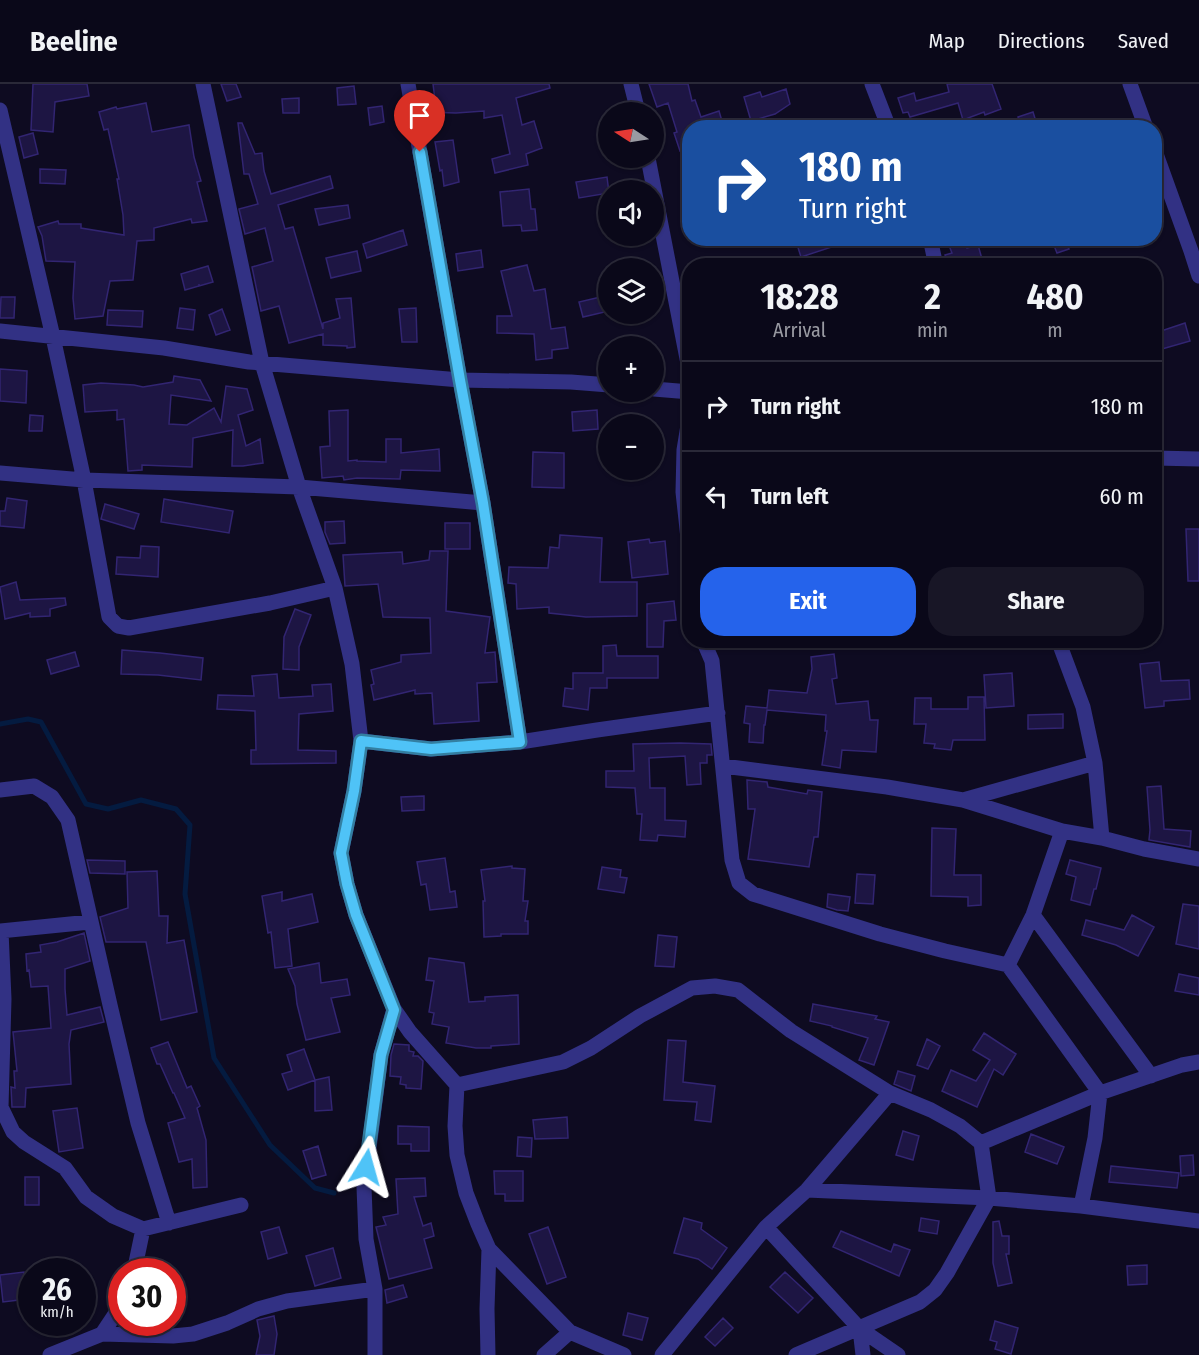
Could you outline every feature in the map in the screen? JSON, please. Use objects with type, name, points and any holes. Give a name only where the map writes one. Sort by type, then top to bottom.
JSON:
[{"type":"street","points":[[203,84],[262,363],[299,487],[335,588],[352,663],[361,741],[354,791],[341,853],[356,915],[394,1010],[410,1032],[457,1085],[455,1126],[457,1155],[466,1193],[489,1250],[570,1332],[624,1355]]},
{"type":"street","points":[[408,84],[483,503],[520,742]]},
{"type":"street","points":[[631,84],[636,102]]},
{"type":"street","points":[[872,84],[886,120]]},
{"type":"street","points":[[1130,84],[1143,120]]},
{"type":"street","points":[[0,110],[84,480],[108,617],[118,626],[129,628],[210,615],[335,588]]},
{"type":"street","points":[[650,168],[682,333]]},
{"type":"street","points":[[1162,170],[1199,276]]},
{"type":"street","points":[[0,331],[164,348],[262,363],[460,380],[598,384]]},
{"type":"street","points":[[664,390],[682,391]]},
{"type":"street","points":[[1162,458],[1199,459]]},
{"type":"street","points":[[0,472],[84,480],[299,487],[483,503]]},
{"type":"street","points":[[706,648],[712,661],[732,860],[739,883],[753,894],[902,940],[1008,965],[1100,1093],[1095,1138],[1081,1206]]},
{"type":"street","points":[[1062,648],[1083,707],[1095,763],[1102,838]]},
{"type":"street","points":[[361,741],[431,749],[520,742],[718,713]]},
{"type":"street","points":[[963,800],[1095,763]]},
{"type":"street","points":[[723,766],[887,787],[963,800],[1062,831],[1199,859]]},
{"type":"street","points":[[0,790],[34,786],[52,796],[68,819],[138,1123],[169,1223]]},
{"type":"street","points":[[1008,965],[1033,915],[1062,831]]},
{"type":"street","points":[[1033,915],[1151,1076]]},
{"type":"street","points":[[90,922],[1,931],[1,1107],[12,1132],[65,1167],[86,1197],[113,1216],[143,1229],[241,1205]]},
{"type":"street","points":[[457,1085],[563,1062],[692,988],[715,986],[738,990],[792,1031],[890,1093],[931,1110],[960,1126],[981,1143],[989,1198],[947,1273],[934,1290],[920,1302],[796,1355]]},
{"type":"street","points":[[375,1355],[375,1288],[366,1239],[364,1186],[381,1055],[394,1010]]},
{"type":"street","points":[[981,1143],[1100,1093],[1182,1065],[1199,1062]]},
{"type":"street","points":[[662,1355],[766,1227],[807,1190],[890,1093]]},
{"type":"street","points":[[807,1190],[989,1198],[1081,1206],[1199,1221]]},
{"type":"street","points":[[766,1227],[860,1329],[898,1355]]},
{"type":"street","points":[[137,1258],[143,1229]]},
{"type":"street","points":[[488,1355],[489,1250]]},
{"type":"street","points":[[50,1355],[102,1334],[173,1336],[193,1334],[227,1323],[258,1309],[286,1301],[375,1288]]},
{"type":"street","points":[[102,1334],[108,1325]]},
{"type":"street","points":[[860,1329],[863,1355]]},
{"type":"street","points":[[544,1355],[570,1332]]},
{"type":"building","points":[[33,84],[87,84],[89,96],[55,102],[53,132],[31,130]]},
{"type":"building","points":[[221,84],[236,84],[241,97],[227,101]]},
{"type":"building","points":[[433,84],[549,84],[550,88],[516,98],[522,125],[534,121],[542,148],[526,154],[528,165],[495,173],[492,159],[510,154],[502,115],[484,118],[484,111],[424,112],[424,100],[435,100]]},
{"type":"building","points":[[649,84],[688,84],[692,101],[695,100],[701,117],[719,111],[722,120],[682,120],[682,150],[680,151],[668,103],[655,102]]},
{"type":"building","points":[[947,84],[992,84],[1001,109],[985,115],[984,112],[963,120],[958,103],[910,117],[908,112],[903,113],[898,98],[914,93],[916,101],[949,92]]},
{"type":"building","points":[[354,86],[356,104],[338,105],[337,88]]},
{"type":"building","points":[[786,89],[790,104],[775,114],[751,120],[744,97],[760,92],[762,97]]},
{"type":"building","points":[[299,98],[299,113],[283,113],[282,99]]},
{"type":"building","points":[[146,103],[152,132],[189,125],[194,157],[201,181],[197,182],[207,221],[192,223],[191,219],[154,228],[154,240],[137,241],[133,280],[110,281],[103,316],[75,319],[73,298],[75,262],[46,261],[42,236],[38,227],[58,221],[59,224],[81,224],[81,228],[124,235],[117,179],[119,179],[108,129],[104,130],[99,112]]},
{"type":"building","points":[[382,106],[384,122],[370,125],[368,108]]},
{"type":"building","points":[[1033,112],[1036,120],[1019,120],[1018,117]]},
{"type":"building","points":[[238,123],[242,123],[255,154],[262,153],[264,171],[271,194],[330,176],[333,188],[278,205],[285,229],[293,227],[323,329],[323,323],[340,318],[336,299],[351,298],[355,347],[323,345],[323,334],[289,343],[279,306],[261,311],[252,267],[273,261],[265,228],[245,234],[239,209],[258,204],[249,174],[244,174]]},
{"type":"building","points":[[33,133],[38,154],[24,158],[19,137]]},
{"type":"building","points":[[453,140],[459,182],[444,186],[435,142]]},
{"type":"building","points":[[40,169],[66,170],[65,184],[40,183]]},
{"type":"building","points":[[607,177],[607,180],[598,180],[598,195],[579,198],[576,182]]},
{"type":"building","points":[[529,189],[531,209],[535,209],[537,230],[522,231],[521,225],[503,226],[500,192]]},
{"type":"building","points":[[348,205],[350,218],[319,225],[315,209]]},
{"type":"building","points":[[403,230],[407,245],[367,258],[363,244]]},
{"type":"building","points":[[798,246],[835,246],[801,257]]},
{"type":"building","points":[[949,246],[966,246],[967,248],[978,246],[982,258],[946,258],[945,255],[952,253]]},
{"type":"building","points":[[1054,246],[1068,246],[1069,249],[1057,253]]},
{"type":"building","points":[[481,250],[483,267],[458,271],[456,254]]},
{"type":"building","points":[[357,251],[361,271],[331,278],[326,258]]},
{"type":"building","points":[[527,265],[534,291],[545,289],[551,329],[565,327],[568,348],[552,350],[552,358],[536,360],[534,334],[497,333],[497,316],[512,316],[501,271]]},
{"type":"building","points":[[208,266],[213,282],[185,290],[181,274]]},
{"type":"building","points":[[1,297],[15,297],[14,318],[0,318]]},
{"type":"building","points":[[598,298],[598,314],[583,317],[579,302]]},
{"type":"building","points":[[180,308],[195,310],[193,330],[177,328]]},
{"type":"building","points":[[416,308],[417,342],[402,342],[399,309]]},
{"type":"building","points":[[222,309],[230,330],[216,335],[209,315]]},
{"type":"building","points":[[108,310],[143,311],[142,327],[107,325]]},
{"type":"building","points":[[1185,323],[1190,341],[1162,349],[1162,331]]},
{"type":"building","points":[[0,369],[27,371],[26,403],[0,401]]},
{"type":"building","points":[[174,376],[200,380],[211,401],[171,395],[169,424],[187,425],[214,408],[221,422],[226,386],[247,389],[253,410],[238,415],[246,446],[260,439],[263,463],[232,466],[233,430],[193,438],[192,467],[142,465],[142,470],[128,471],[124,419],[117,420],[117,410],[85,412],[83,385],[101,383],[143,387],[173,382]]},
{"type":"building","points":[[348,410],[348,461],[386,462],[386,439],[401,439],[401,453],[439,449],[440,471],[401,470],[400,479],[344,480],[343,476],[322,478],[320,447],[330,446],[329,411]]},
{"type":"building","points":[[597,410],[598,429],[573,431],[572,412]]},
{"type":"building","points":[[30,415],[43,416],[42,431],[29,431]]},
{"type":"building","points":[[533,452],[564,453],[564,488],[532,487]]},
{"type":"building","points":[[7,498],[27,501],[24,528],[0,526],[0,511],[5,511]]},
{"type":"building","points":[[164,499],[233,511],[229,533],[161,522]]},
{"type":"building","points":[[105,504],[139,514],[134,529],[101,519]]},
{"type":"building","points":[[344,521],[345,543],[330,544],[325,532],[325,522]]},
{"type":"building","points":[[445,523],[470,523],[470,549],[445,549]]},
{"type":"building","points":[[1186,529],[1199,529],[1199,581],[1188,581]]},
{"type":"building","points":[[560,535],[602,538],[600,582],[637,582],[637,616],[586,617],[549,613],[549,607],[517,609],[516,584],[508,583],[509,567],[548,568],[550,547],[559,548]]},
{"type":"building","points":[[649,539],[650,543],[665,541],[668,574],[632,578],[628,542]]},
{"type":"building","points":[[141,546],[159,547],[158,577],[116,574],[117,557],[140,558]]},
{"type":"building","points":[[430,551],[448,551],[446,611],[490,617],[485,653],[495,652],[497,682],[477,683],[479,721],[434,724],[432,693],[415,694],[415,690],[374,700],[371,670],[401,662],[401,655],[431,653],[430,618],[383,617],[378,584],[345,586],[343,555],[402,552],[403,564],[429,560]]},
{"type":"building","points":[[16,582],[20,600],[65,598],[66,605],[50,609],[50,616],[30,617],[30,613],[5,619],[0,587]]},
{"type":"building","points":[[674,601],[676,620],[664,621],[663,647],[647,647],[647,604]]},
{"type":"building","points":[[295,609],[311,615],[299,647],[299,670],[283,669],[284,637]]},
{"type":"building","points":[[616,645],[617,656],[658,656],[658,678],[607,678],[607,688],[590,688],[588,710],[563,706],[565,688],[573,689],[573,673],[603,673],[603,646]]},
{"type":"building","points":[[122,650],[203,658],[201,680],[121,674]]},
{"type":"building","points":[[75,652],[79,666],[51,674],[47,660]]},
{"type":"building","points":[[834,654],[837,678],[832,679],[836,704],[868,701],[870,720],[878,720],[876,752],[842,750],[840,768],[822,765],[827,731],[825,731],[826,715],[767,710],[763,743],[749,742],[750,724],[744,723],[746,706],[767,708],[769,690],[807,693],[812,669],[811,657]]},
{"type":"building","points":[[1159,662],[1161,681],[1189,680],[1190,699],[1164,701],[1164,706],[1145,708],[1140,664]]},
{"type":"building","points":[[1012,673],[1014,706],[986,708],[984,675]]},
{"type":"building","points":[[277,674],[279,698],[313,696],[312,685],[331,684],[333,711],[299,714],[298,750],[336,751],[336,763],[251,764],[251,750],[256,750],[255,711],[217,709],[218,695],[254,696],[252,676]]},
{"type":"building","points":[[968,697],[984,697],[985,740],[953,740],[951,750],[934,748],[935,744],[924,743],[926,724],[914,724],[915,698],[931,698],[931,709],[968,709]]},
{"type":"building","points":[[1063,714],[1063,728],[1028,729],[1028,715]]},
{"type":"building","points":[[633,744],[711,744],[712,755],[707,755],[707,763],[700,763],[701,784],[687,785],[685,756],[649,758],[650,788],[665,788],[665,820],[686,821],[685,837],[658,835],[657,841],[640,840],[642,814],[637,814],[635,788],[606,787],[606,771],[634,771]]},
{"type":"building","points":[[747,780],[767,782],[768,787],[807,794],[808,790],[822,792],[818,837],[814,837],[809,867],[748,859],[755,809],[748,809]]},
{"type":"building","points":[[1161,786],[1164,829],[1191,831],[1190,847],[1149,840],[1147,787]]},
{"type":"building","points":[[424,796],[424,810],[402,811],[401,797]]},
{"type":"building","points":[[932,828],[956,829],[954,875],[981,875],[981,905],[968,906],[968,897],[931,896]]},
{"type":"building","points":[[445,858],[450,892],[455,891],[457,907],[430,910],[426,884],[421,885],[417,862]]},
{"type":"building","points":[[87,860],[125,861],[125,874],[90,873]]},
{"type":"building","points":[[1070,860],[1101,868],[1090,905],[1071,900],[1076,877],[1066,874]]},
{"type":"building","points":[[512,866],[512,868],[525,869],[523,901],[528,901],[525,921],[528,921],[528,934],[501,934],[501,936],[484,937],[483,901],[485,901],[481,870]]},
{"type":"building","points":[[602,867],[621,870],[620,877],[627,878],[624,893],[598,889]]},
{"type":"building","points":[[157,871],[159,916],[168,916],[167,943],[184,940],[197,1012],[161,1020],[146,942],[106,942],[100,917],[128,908],[127,872]]},
{"type":"building","points":[[857,874],[875,875],[873,904],[855,903]]},
{"type":"building","points":[[282,892],[282,901],[312,894],[318,922],[288,929],[292,966],[275,968],[271,932],[268,933],[262,896]]},
{"type":"building","points":[[828,894],[850,897],[848,911],[827,907]]},
{"type":"building","points":[[1183,904],[1199,906],[1199,949],[1176,944]]},
{"type":"building","points":[[1132,915],[1154,927],[1138,956],[1116,945],[1082,935],[1086,920],[1124,930]]},
{"type":"building","points":[[84,933],[90,961],[65,969],[67,1015],[100,1007],[104,1022],[71,1030],[69,1044],[71,1084],[26,1088],[25,1107],[12,1107],[11,1087],[15,1088],[14,1071],[17,1071],[13,1032],[51,1028],[48,986],[31,987],[26,954],[41,952],[40,945]]},
{"type":"building","points":[[658,935],[677,937],[674,967],[655,966]]},
{"type":"building","points":[[429,958],[464,963],[469,1002],[485,1001],[485,997],[518,995],[519,1044],[476,1048],[446,1043],[449,1027],[432,1024],[434,1013],[429,1012],[434,981],[426,980]]},
{"type":"building","points":[[319,963],[321,983],[347,979],[350,995],[331,998],[340,1032],[306,1040],[295,986],[288,969]]},
{"type":"building","points":[[1179,974],[1199,978],[1199,995],[1175,991]]},
{"type":"building","points":[[813,1004],[877,1016],[875,1019],[889,1022],[874,1065],[859,1060],[868,1038],[810,1021]]},
{"type":"building","points":[[984,1033],[1016,1054],[1003,1075],[994,1069],[977,1107],[942,1091],[951,1070],[976,1081],[990,1060],[973,1050]]},
{"type":"building","points":[[927,1039],[940,1046],[928,1069],[917,1065]]},
{"type":"building","points":[[668,1040],[686,1041],[683,1082],[715,1086],[711,1122],[695,1120],[697,1102],[664,1100]]},
{"type":"building","points":[[168,1042],[187,1088],[191,1086],[200,1106],[197,1108],[206,1140],[207,1187],[193,1188],[192,1159],[179,1162],[168,1123],[185,1118],[151,1048]]},
{"type":"building","points":[[394,1044],[409,1045],[409,1051],[414,1052],[413,1056],[418,1056],[423,1061],[421,1089],[406,1088],[406,1085],[400,1084],[401,1077],[390,1076]]},
{"type":"building","points":[[304,1049],[315,1080],[288,1090],[282,1074],[292,1071],[287,1055]]},
{"type":"building","points":[[898,1071],[915,1076],[911,1091],[894,1084]]},
{"type":"building","points":[[329,1077],[332,1110],[315,1111],[315,1080]]},
{"type":"building","points":[[77,1108],[83,1148],[59,1152],[53,1111]]},
{"type":"building","points":[[567,1117],[568,1138],[535,1139],[533,1120]]},
{"type":"building","points":[[398,1126],[429,1127],[429,1151],[411,1151],[411,1144],[398,1144]]},
{"type":"building","points":[[903,1131],[919,1136],[913,1160],[896,1155]]},
{"type":"building","points":[[1031,1134],[1064,1147],[1057,1164],[1025,1152]]},
{"type":"building","points":[[518,1137],[532,1138],[531,1157],[517,1156]]},
{"type":"building","points":[[318,1146],[326,1175],[312,1179],[303,1151]]},
{"type":"building","points":[[1193,1155],[1194,1175],[1181,1176],[1180,1156]]},
{"type":"building","points":[[1111,1166],[1179,1173],[1177,1188],[1109,1182]]},
{"type":"building","points":[[494,1171],[523,1171],[523,1201],[505,1201],[505,1194],[495,1194]]},
{"type":"building","points":[[25,1177],[39,1177],[39,1205],[25,1205]]},
{"type":"building","points":[[425,1178],[426,1196],[414,1197],[423,1226],[431,1223],[434,1236],[424,1239],[432,1268],[389,1279],[376,1227],[386,1225],[383,1217],[398,1214],[396,1179]]},
{"type":"building","points":[[684,1218],[702,1223],[701,1229],[727,1248],[712,1269],[698,1259],[674,1253]]},
{"type":"building","points":[[921,1218],[939,1221],[937,1234],[919,1231]]},
{"type":"building","points":[[999,1221],[1002,1236],[1009,1236],[1009,1254],[1006,1254],[1012,1283],[998,1286],[993,1263],[993,1222]]},
{"type":"building","points":[[279,1227],[287,1253],[268,1259],[261,1232]]},
{"type":"building","points":[[548,1227],[566,1277],[547,1284],[529,1234]]},
{"type":"building","points":[[841,1231],[891,1252],[894,1244],[910,1250],[899,1276],[833,1247]]},
{"type":"building","points":[[333,1248],[341,1278],[315,1286],[306,1256]]},
{"type":"building","points":[[1147,1265],[1147,1284],[1128,1285],[1127,1266]]},
{"type":"building","points":[[785,1272],[813,1298],[798,1313],[770,1287]]},
{"type":"building","points":[[18,1273],[18,1300],[3,1302],[0,1275]]},
{"type":"building","points":[[403,1285],[407,1297],[387,1303],[385,1290]]},
{"type":"building","points":[[628,1313],[648,1318],[642,1340],[623,1335]]},
{"type":"building","points":[[274,1316],[277,1334],[274,1355],[256,1355],[260,1336],[257,1320]]},
{"type":"building","points":[[723,1318],[733,1328],[715,1346],[705,1337]]},
{"type":"building","points":[[995,1321],[1018,1328],[1011,1354],[995,1349],[997,1342],[990,1340]]},
{"type":"waterway","points":[[0,724],[28,719],[41,722],[86,804],[108,809],[141,800],[176,809],[190,825],[185,894],[214,1058],[270,1145],[315,1188],[334,1193]]},
{"type":"route","points":[[366,1167],[381,1055],[394,1010],[356,915],[341,853],[354,791],[361,741],[431,749],[520,742],[483,503],[420,152]]}]
